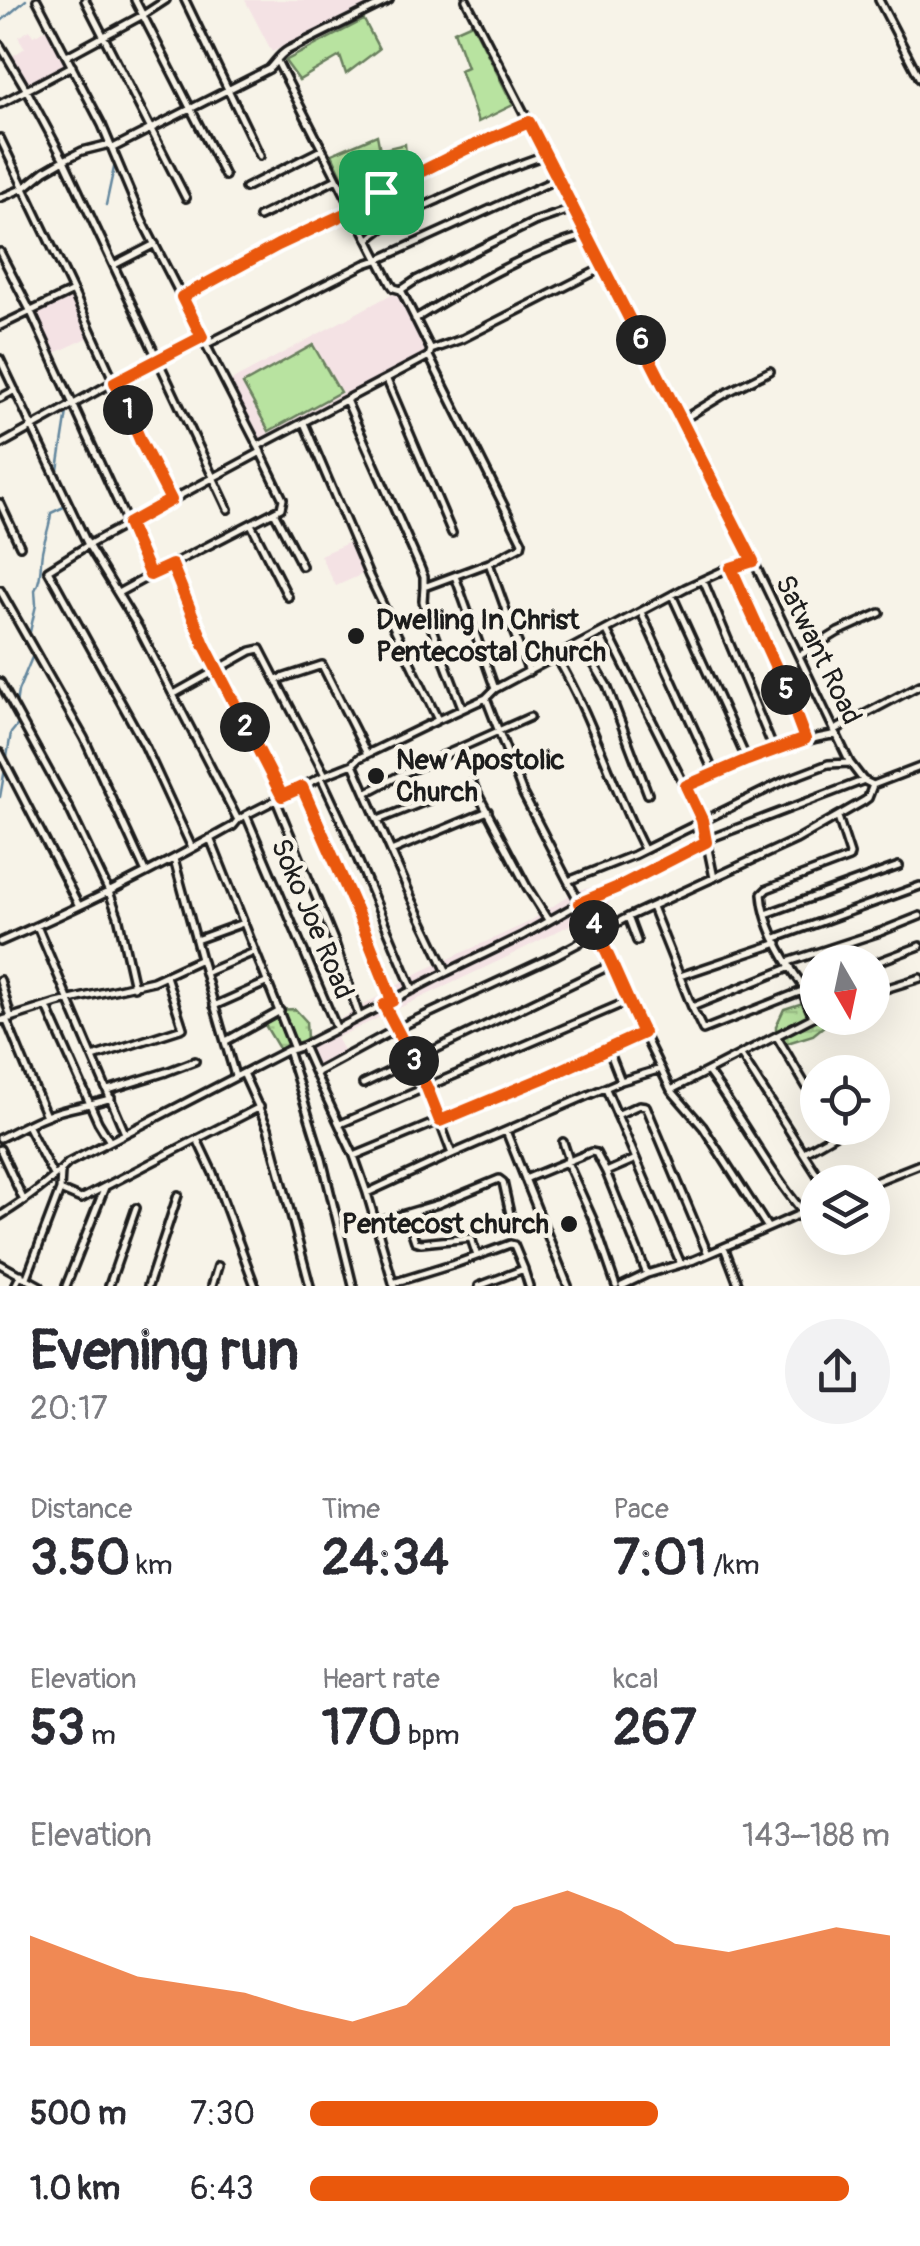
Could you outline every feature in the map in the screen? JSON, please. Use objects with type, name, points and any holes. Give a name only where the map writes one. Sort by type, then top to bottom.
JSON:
[{"type":"street","points":[[36,0],[72,66],[282,500],[281,508],[274,512],[118,593]]},
{"type":"street","points":[[85,0],[186,198]]},
{"type":"street","points":[[135,0],[224,176]]},
{"type":"street","points":[[67,56],[166,0]]},
{"type":"street","points":[[185,0],[260,156]]},
{"type":"street","points":[[0,198],[24,188],[45,171],[82,151],[111,146],[150,130],[269,69],[288,50],[389,0]]},
{"type":"street","name":"Satwant Road","points":[[466,0],[682,420],[850,762],[863,780],[873,785]]},
{"type":"street","points":[[879,0],[920,79]]},
{"type":"street","points":[[0,46],[64,160],[228,509]]},
{"type":"street","points":[[277,61],[391,284],[402,290],[522,542],[489,563],[424,587]]},
{"type":"street","points":[[0,104],[72,66]]},
{"type":"street","points":[[182,297],[278,245],[355,212],[381,192],[466,149],[529,122]]},
{"type":"street","points":[[0,138],[171,500]]},
{"type":"street","points":[[245,188],[322,150]]},
{"type":"street","points":[[369,239],[408,214],[516,164],[546,156]]},
{"type":"street","points":[[259,218],[337,179]]},
{"type":"street","points":[[205,345],[366,264],[557,179]]},
{"type":"street","points":[[402,290],[534,222],[572,209]]},
{"type":"street","points":[[415,319],[512,265],[560,242],[586,235]]},
{"type":"street","points":[[114,266],[155,244]]},
{"type":"street","points":[[0,252],[150,575]]},
{"type":"street","points":[[192,848],[144,744],[48,573],[50,567],[430,353],[602,268]]},
{"type":"street","points":[[0,326],[74,291]]},
{"type":"street","points":[[0,445],[202,337]]},
{"type":"street","name":"Soko Joe Road","points":[[0,359],[88,545],[174,694],[238,820],[246,815],[336,1027]]},
{"type":"street","points":[[682,420],[770,372]]},
{"type":"street","points":[[386,380],[452,533]]},
{"type":"street","points":[[0,398],[15,390]]},
{"type":"street","points":[[346,400],[424,577],[427,616],[462,707]]},
{"type":"street","points":[[304,423],[368,576],[438,720]]},
{"type":"street","points":[[0,502],[20,546]]},
{"type":"street","points":[[274,512],[302,566]]},
{"type":"street","points":[[251,524],[288,597]]},
{"type":"street","points":[[246,815],[486,698],[496,689],[672,595],[753,561]]},
{"type":"street","points":[[489,563],[530,672]]},
{"type":"street","points":[[172,565],[216,670],[278,798],[346,971],[359,1016]]},
{"type":"street","points":[[731,568],[805,739]]},
{"type":"street","points":[[455,576],[496,689]]},
{"type":"street","points":[[702,580],[774,750]]},
{"type":"street","points":[[0,590],[84,738],[146,873]]},
{"type":"street","points":[[672,595],[747,760]]},
{"type":"street","points":[[641,611],[714,773]]},
{"type":"street","points":[[798,656],[880,613]]},
{"type":"street","points":[[514,632],[558,619]]},
{"type":"street","points":[[606,631],[702,820],[714,878]]},
{"type":"street","points":[[582,644],[607,686],[648,794]]},
{"type":"street","points":[[174,694],[260,648],[323,776],[414,990]]},
{"type":"street","points":[[557,658],[573,684],[644,849]]},
{"type":"street","points":[[276,680],[322,665],[367,754]]},
{"type":"street","points":[[0,682],[70,810],[109,892],[134,987]]},
{"type":"street","points":[[686,786],[774,750],[836,732],[920,685]]},
{"type":"street","points":[[486,698],[524,794],[598,932],[671,1090],[703,1126],[768,1228]]},
{"type":"street","points":[[366,793],[530,717]]},
{"type":"street","points":[[0,753],[79,907]]},
{"type":"street","points":[[568,882],[811,769],[850,762]]},
{"type":"street","points":[[353,764],[420,918],[448,972]]},
{"type":"street","points":[[315,1073],[398,1028],[796,840],[868,798],[873,785],[920,768]]},
{"type":"street","points":[[0,1216],[68,1163],[239,1074],[303,1046],[706,841],[863,780]]},
{"type":"street","points":[[378,820],[474,784],[548,920]]},
{"type":"street","points":[[302,787],[392,1001]]},
{"type":"street","points":[[391,851],[488,811]]},
{"type":"street","points":[[800,984],[777,941],[762,897],[767,889],[850,857],[838,817]]},
{"type":"street","points":[[0,942],[174,859],[238,820]]},
{"type":"street","points":[[210,838],[280,1011],[353,1286]]},
{"type":"street","points":[[174,859],[224,1041],[260,1107],[275,1151],[310,1286]]},
{"type":"street","points":[[766,914],[899,866]]},
{"type":"street","points":[[680,976],[920,886]]},
{"type":"street","points":[[652,906],[692,1007],[706,1030],[800,989]]},
{"type":"street","points":[[692,1007],[789,964],[920,916]]},
{"type":"street","points":[[628,917],[637,942]]},
{"type":"street","points":[[196,940],[242,923]]},
{"type":"street","points":[[37,926],[125,1133]]},
{"type":"street","points":[[890,957],[920,946]]},
{"type":"street","points":[[205,973],[254,952]]},
{"type":"street","points":[[6,1020],[134,987],[200,958]]},
{"type":"street","points":[[363,1084],[611,965]]},
{"type":"street","points":[[93,1057],[183,1028],[166,976]]},
{"type":"street","points":[[890,988],[920,978]]},
{"type":"street","points":[[0,980],[6,1020],[46,1116]]},
{"type":"street","points":[[214,1006],[268,982]]},
{"type":"street","points":[[340,1124],[628,1002]]},
{"type":"street","points":[[384,1005],[427,1088],[452,1154]]},
{"type":"street","points":[[47,1007],[110,1142]]},
{"type":"street","points":[[224,1041],[280,1011]]},
{"type":"street","points":[[671,1090],[800,1023]]},
{"type":"street","points":[[354,1156],[643,1033]]},
{"type":"street","points":[[777,1037],[800,1076]]},
{"type":"street","points":[[303,1046],[354,1156],[393,1284],[513,1244],[530,1286]]},
{"type":"street","points":[[608,1048],[621,1081]]},
{"type":"street","points":[[741,1055],[812,1165]]},
{"type":"street","points":[[108,1090],[195,1060]]},
{"type":"street","points":[[366,1194],[621,1081],[660,1069]]},
{"type":"street","points":[[708,1072],[775,1176],[800,1207]]},
{"type":"street","points":[[606,1089],[681,1264]]},
{"type":"street","points":[[1,1136],[46,1116],[112,1098]]},
{"type":"street","points":[[617,1116],[639,1104],[646,1106],[708,1254]]},
{"type":"street","points":[[60,1190],[81,1199],[260,1107]]},
{"type":"street","points":[[27,1125],[54,1176]]},
{"type":"street","points":[[506,1130],[568,1286]]},
{"type":"street","points":[[197,1139],[255,1286]]},
{"type":"street","points":[[563,1142],[567,1162],[619,1286],[708,1254],[800,1214]]},
{"type":"street","points":[[804,1152],[816,1145]]},
{"type":"street","points":[[0,1149],[24,1201]]},
{"type":"street","points":[[525,1178],[593,1151],[606,1172],[647,1274]]},
{"type":"street","points":[[606,1172],[636,1159]]},
{"type":"street","points":[[890,1176],[920,1164]]},
{"type":"street","points":[[15,1286],[24,1276],[60,1190],[61,1172]]},
{"type":"street","points":[[374,1223],[438,1204],[499,1179],[510,1214]]},
{"type":"street","points":[[66,1286],[105,1188]]},
{"type":"street","points":[[148,1286],[178,1195]]},
{"type":"street","points":[[109,1286],[136,1208]]},
{"type":"street","points":[[406,1214],[415,1242],[471,1238],[477,1256]]},
{"type":"street","points":[[724,1247],[739,1286]]},
{"type":"street","points":[[0,1264],[40,1286]]},
{"type":"street","points":[[212,1286],[218,1266]]},
{"type":"street","points":[[479,1286],[524,1269]]},
{"type":"shaded area","points":[[245,0],[380,0],[272,52]]},
{"type":"shaded area","points":[[47,29],[69,67],[30,89],[11,57],[25,48],[18,37],[30,30],[33,36]]},
{"type":"shaded area","points":[[71,292],[92,336],[53,354],[33,309]]},
{"type":"shaded area","points":[[392,294],[399,296],[426,352],[423,356],[260,441],[229,382]]},
{"type":"shaded area","points":[[350,542],[365,573],[336,586],[320,555]]},
{"type":"shaded area","points":[[602,888],[614,895],[607,906],[336,1038],[344,1052],[317,1066],[306,1046],[340,1019],[420,972],[529,922],[577,890]]},
{"type":"green space","points":[[364,20],[379,49],[346,74],[340,56],[299,80],[285,61]]},
{"type":"green space","points":[[472,23],[513,105],[478,122],[460,70],[467,67],[454,31]]},
{"type":"green space","points":[[377,135],[380,150],[405,144],[406,155],[346,185],[332,154]]},
{"type":"green space","points":[[313,345],[340,392],[269,431],[243,384]]},
{"type":"green space","points":[[800,1004],[800,1035],[813,1035],[784,1044],[776,1038],[776,1026],[784,1009]]},
{"type":"green space","points":[[295,1009],[306,1021],[307,1039],[297,1050],[281,1052],[265,1025],[274,1010]]},
{"type":"waterway","points":[[0,22],[26,0]]},
{"type":"waterway","points":[[33,0],[42,15]]},
{"type":"waterway","points":[[48,26],[68,65]]},
{"type":"waterway","points":[[70,70],[106,142]]},
{"type":"waterway","points":[[106,205],[115,163]]},
{"type":"waterway","points":[[58,470],[67,412]]},
{"type":"waterway","points":[[30,632],[51,513],[66,506],[54,481]]},
{"type":"waterway","points":[[16,705],[33,655]]},
{"type":"waterway","points":[[7,757],[11,733],[20,722]]},
{"type":"waterway","points":[[0,797],[5,769]]},
{"type":"place","name":"Dwelling In Christ Pentecostal Church","points":[[356,636]]},
{"type":"place","name":"New Apostolic Church","points":[[376,776]]},
{"type":"place","name":"Pentecost church","points":[[569,1224]]},
{"type":"route","points":[[529,122],[753,561],[731,568],[805,739],[686,786],[702,820],[706,842],[580,903],[598,932],[643,1033],[440,1121],[384,1005],[392,1001],[389,992],[302,787],[282,796],[204,644],[172,565],[150,575],[128,524],[171,500],[115,382],[202,337],[182,297],[278,245],[353,210],[356,215],[381,192],[529,122]]}]
